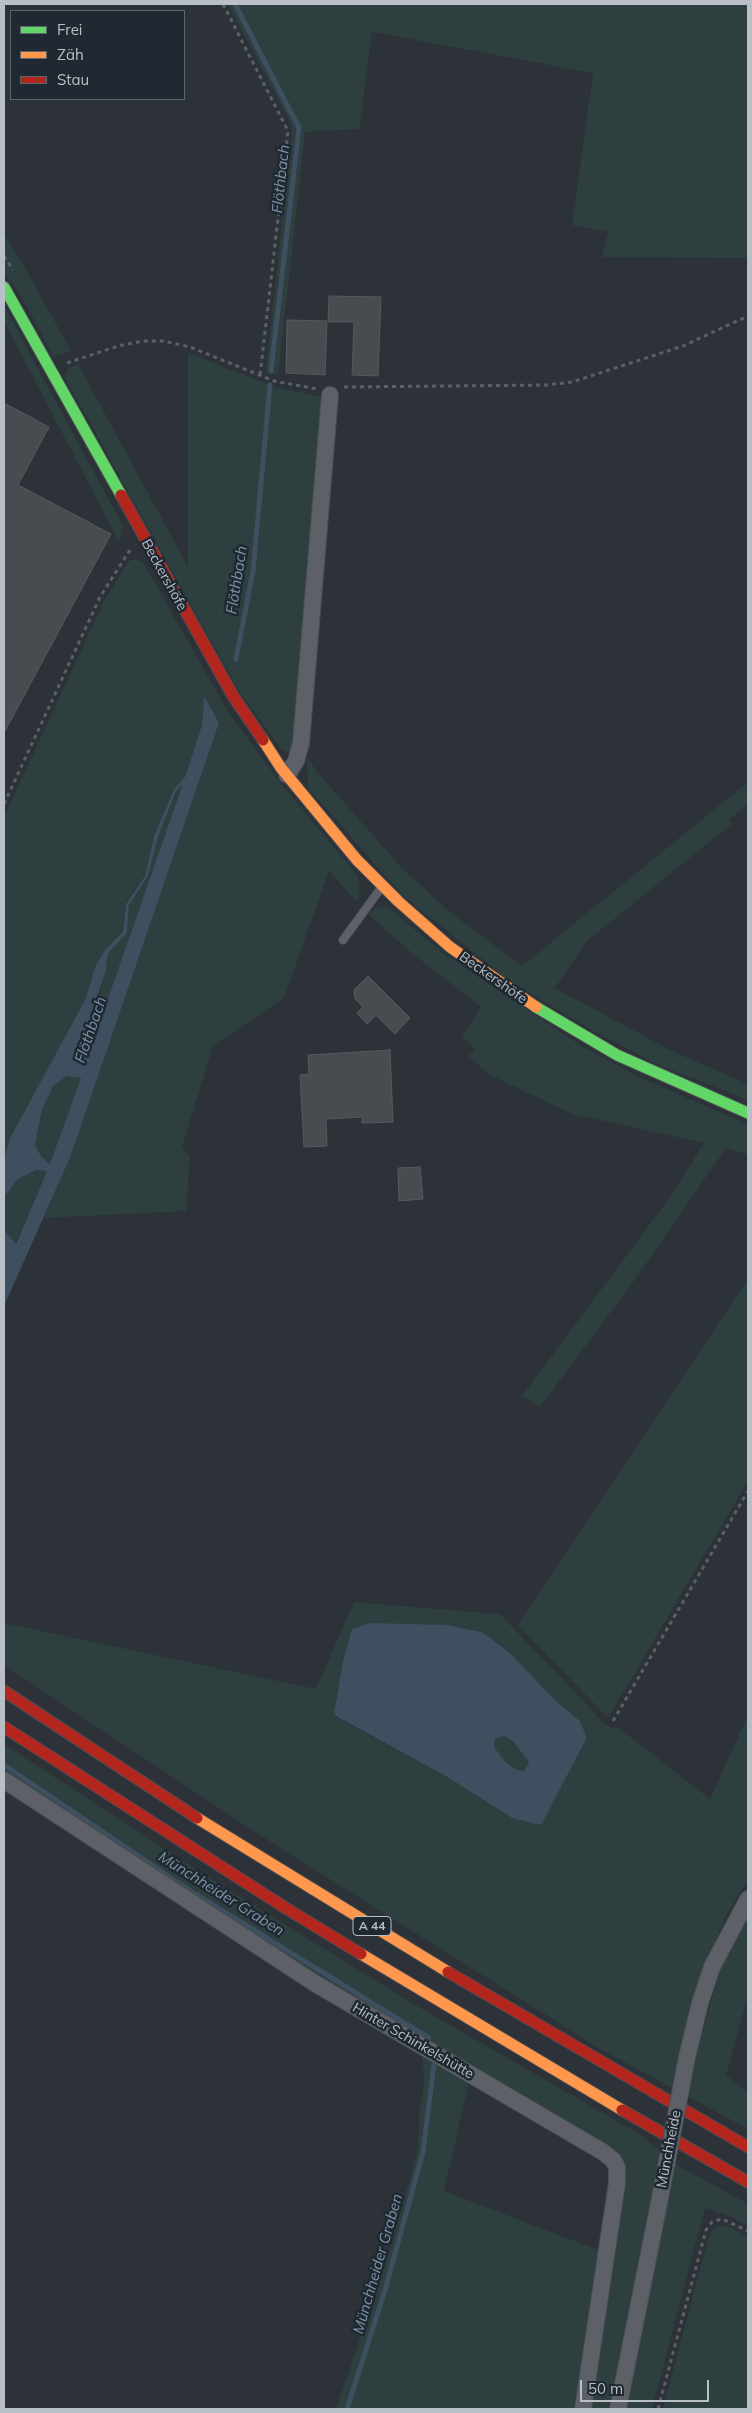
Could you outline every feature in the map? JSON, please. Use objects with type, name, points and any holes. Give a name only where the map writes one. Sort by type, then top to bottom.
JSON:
[{"type":"main road","name":"Beckershöfe","points":[[4,287],[224,681],[264,744],[341,842],[382,886],[458,954],[534,1006],[634,1063],[748,1113]]},
{"type":"main road","name":"A 44","points":[[4,1691],[185,1810],[421,1957],[612,2071],[748,2148]]},
{"type":"main road","name":"A 44","points":[[4,1727],[308,1922],[598,2097],[748,2182]]},
{"type":"street","points":[[287,775],[296,761],[301,743],[330,395]]},
{"type":"street","name":"Hinter Schinkelshütte","points":[[4,1780],[316,1984],[603,2152],[613,2160],[617,2172],[617,2182],[583,2409]]},
{"type":"street","name":"Münchheide","points":[[618,2409],[687,2057],[710,1973],[748,1898]]},
{"type":"lane","points":[[342,940],[382,886]]},
{"type":"path","points":[[223,4],[288,131],[260,376]]},
{"type":"path","points":[[50,368],[118,346],[143,341],[163,341],[190,347],[260,376],[280,382],[316,388],[330,395],[340,388],[537,385],[572,382],[683,346],[748,316]]},
{"type":"path","points":[[4,804],[100,597],[136,539],[141,535]]},
{"type":"path","points":[[613,1720],[748,1492]]},
{"type":"path","points":[[658,2409],[706,2230],[712,2222],[722,2219],[748,2231]]},
{"type":"shaded area","points":[[228,4],[748,4],[748,258],[602,257],[608,232],[572,225],[593,73],[372,32],[359,129],[305,132],[279,368],[276,375],[266,371],[292,131],[290,122]]},
{"type":"shaded area","points":[[4,234],[71,351],[53,356],[25,303],[4,271]]},
{"type":"shaded area","points":[[4,305],[123,526],[119,542],[4,321]]},
{"type":"shaded area","points":[[188,353],[275,387],[322,397],[295,740],[289,752],[282,750],[240,693],[64,376],[69,368],[78,364],[188,567]]},
{"type":"shaded area","points":[[134,559],[143,562],[227,710],[279,781],[357,875],[360,888],[358,903],[329,871],[284,998],[213,1046],[182,1147],[190,1156],[186,1211],[44,1218],[70,1158],[219,723],[204,697],[202,725],[185,777],[174,789],[154,836],[145,876],[126,903],[123,932],[105,950],[95,967],[86,998],[9,1140],[4,1160],[4,817],[104,601],[128,562]]},
{"type":"shaded area","points":[[307,757],[317,772],[402,868],[450,912],[522,966],[748,782],[748,804],[729,820],[733,823],[587,941],[555,988],[670,1050],[748,1084],[748,1100],[656,1064],[595,1032],[508,980],[401,894],[308,788]]},
{"type":"shaded area","points":[[182,785],[86,1063],[97,999],[106,971],[107,959],[110,951],[127,933],[129,905],[148,876],[158,837],[176,791]]},
{"type":"shaded area","points":[[378,907],[389,908],[446,955],[583,1047],[641,1078],[748,1124],[748,1155],[726,1148],[636,1278],[540,1407],[522,1396],[670,1197],[704,1143],[572,1114],[490,1075],[468,1056],[475,1049],[462,1037],[481,1007],[414,955],[368,914]]},
{"type":"shaded area","points":[[67,1076],[81,1078],[51,1164],[41,1156],[35,1145],[42,1110],[53,1086]]},
{"type":"shaded area","points":[[36,1170],[47,1171],[15,1244],[4,1230],[4,1197],[18,1179]]},
{"type":"shaded area","points":[[748,1279],[748,1481],[608,1718],[518,1625]]},
{"type":"shaded area","points":[[354,1602],[500,1614],[605,1724],[614,1729],[616,1726],[710,1799],[748,1715],[748,1879],[727,1914],[702,1974],[695,2057],[721,1968],[748,1907],[748,1996],[726,2075],[748,2092],[748,2129],[602,2050],[252,1830],[4,1665],[4,1623],[316,1689]],"holes":[[[447,1625],[482,1632],[509,1652],[556,1701],[580,1721],[587,1738],[562,1786],[512,1818],[449,1778],[334,1716]]]},
{"type":"shaded area","points":[[504,1736],[513,1741],[529,1762],[524,1771],[517,1770],[506,1763],[495,1748],[494,1742],[496,1737]]},
{"type":"shaded area","points":[[4,1744],[203,1874],[417,2006],[641,2135],[679,2166],[748,2204],[748,2226],[730,2216],[705,2208],[652,2409],[626,2409],[668,2197],[653,2189],[610,2409],[589,2409],[625,2161],[617,2154],[352,2001],[4,1773]]},
{"type":"shaded area","points":[[422,2051],[470,2078],[444,2191],[601,2251],[579,2409],[336,2409],[392,2244],[418,2149],[419,2118],[424,2081]]},
{"type":"shaded area","points":[[726,2225],[748,2237],[748,2409],[663,2409],[708,2239],[713,2228]]},
{"type":"water","points":[[204,696],[219,723],[70,1158],[4,1306],[4,1230],[16,1244],[47,1171],[36,1170],[18,1179],[4,1197],[4,1160],[9,1140],[86,998],[95,967],[105,950],[123,932],[126,904],[145,876],[154,836],[174,789],[185,777],[202,725]],"holes":[[[182,786],[87,1059],[96,999],[106,971],[107,958],[110,951],[127,933],[129,905],[148,876],[158,837],[176,791]],[[67,1076],[81,1078],[50,1164],[41,1156],[35,1145],[42,1110],[53,1086]]]},
{"type":"water","points":[[371,1623],[447,1625],[482,1632],[509,1652],[556,1701],[580,1721],[587,1738],[541,1825],[512,1818],[449,1778],[334,1715],[343,1661],[352,1629]],"holes":[[[504,1736],[513,1741],[529,1762],[524,1771],[517,1770],[506,1763],[495,1748],[494,1742],[496,1738]]]},
{"type":"building","points":[[329,296],[381,297],[378,376],[352,375],[354,322],[328,322]]},
{"type":"building","points":[[287,320],[327,321],[325,375],[286,373]]},
{"type":"building","points":[[4,403],[49,427],[18,485],[111,534],[4,733]]},
{"type":"building","points":[[368,976],[410,1018],[395,1034],[376,1015],[367,1024],[357,1013],[363,1007],[355,999],[354,990]]},
{"type":"building","points":[[390,1050],[393,1122],[362,1123],[362,1117],[326,1119],[327,1146],[304,1147],[300,1075],[309,1074],[308,1055]]},
{"type":"building","points":[[420,1167],[423,1199],[399,1201],[398,1168]]},
{"type":"waterway","name":"Flöthbach","points":[[235,4],[299,128],[271,371]]},
{"type":"waterway","name":"Flöthbach","points":[[236,659],[253,571],[270,385]]},
{"type":"waterway","name":"Münchheider Graben","points":[[4,1765],[192,1892],[429,2038]]},
{"type":"waterway","name":"Münchheider Graben","points":[[347,2409],[385,2290],[423,2152],[434,2064]]},
{"type":"traffic: fast","points":[[4,287],[121,495]]},
{"type":"traffic: fast","points":[[536,1007],[617,1055],[748,1113]]},
{"type":"traffic: slow","points":[[263,740],[281,768],[357,860],[399,902],[450,947],[536,1007]]},
{"type":"traffic: slow","points":[[197,1818],[448,1972]]},
{"type":"traffic: slow","points":[[361,1954],[622,2110]]},
{"type":"traffic: jam","points":[[121,495],[233,696],[263,740]]},
{"type":"traffic: jam","points":[[4,1691],[197,1818]]},
{"type":"traffic: jam","points":[[4,1727],[284,1907],[361,1954]]},
{"type":"traffic: jam","points":[[448,1972],[748,2147]]},
{"type":"traffic: jam","points":[[622,2110],[748,2182]]}]
